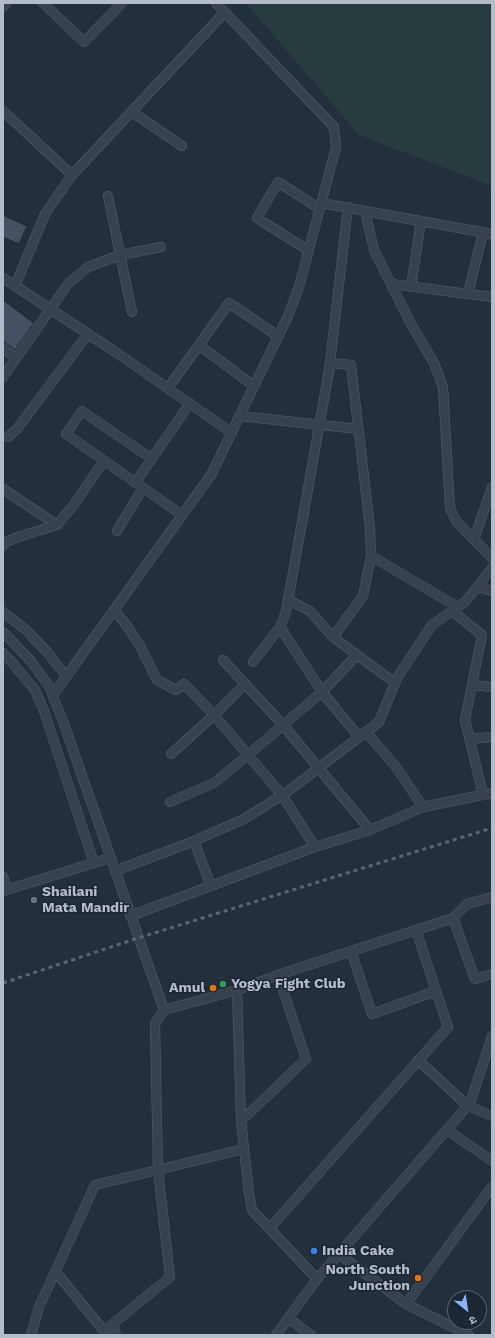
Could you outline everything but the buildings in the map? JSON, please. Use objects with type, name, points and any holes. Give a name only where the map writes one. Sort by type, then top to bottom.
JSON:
[{"type":"street","points":[[3,6],[6,3]]},
{"type":"street","points":[[43,3],[84,42],[122,3]]},
{"type":"street","points":[[53,695],[212,475],[288,316],[299,286],[336,147],[334,127],[216,3]]},
{"type":"street","points":[[15,286],[45,214],[72,176],[225,12]]},
{"type":"street","points":[[3,111],[72,176]]},
{"type":"street","points":[[132,112],[182,146]]},
{"type":"street","points":[[308,251],[257,218],[278,182],[321,206],[348,207],[487,233],[468,294]]},
{"type":"street","points":[[108,196],[132,312]]},
{"type":"street","points":[[253,662],[280,627],[286,612],[330,363],[348,207]]},
{"type":"street","points":[[365,210],[374,250],[411,324],[434,363],[443,387],[450,508],[456,521],[492,558]]},
{"type":"street","points":[[411,287],[421,221]]},
{"type":"street","points":[[3,377],[68,284],[88,267],[120,255],[161,247]]},
{"type":"street","points":[[3,278],[168,388],[232,433]]},
{"type":"street","points":[[391,284],[492,297]]},
{"type":"street","points":[[168,388],[229,303],[278,336]]},
{"type":"street","points":[[5,439],[17,428],[88,334]]},
{"type":"street","points":[[199,345],[254,386]]},
{"type":"street","points":[[3,348],[16,358]]},
{"type":"street","points":[[330,363],[351,365],[370,528],[371,556],[363,596],[333,637]]},
{"type":"street","points":[[117,531],[152,459],[190,404]]},
{"type":"street","points":[[152,459],[82,411],[66,434],[182,515]]},
{"type":"street","points":[[240,416],[358,428]]},
{"type":"street","points":[[3,546],[6,542],[20,536],[57,525],[72,507],[104,461]]},
{"type":"street","points":[[474,539],[492,487]]},
{"type":"street","points":[[3,489],[57,525]]},
{"type":"street","points":[[130,916],[314,847],[370,830],[423,807],[487,794],[469,739],[465,720],[482,635],[455,609],[371,556]]},
{"type":"street","points":[[115,871],[194,841],[244,819],[282,795],[363,735],[379,722],[395,683],[432,625],[465,602],[492,568]]},
{"type":"street","points":[[477,587],[492,591]]},
{"type":"street","points":[[288,600],[310,611],[333,637],[395,683]]},
{"type":"street","points":[[114,610],[139,644],[157,680],[176,690],[184,684],[214,715],[282,795],[314,847]]},
{"type":"street","points":[[3,612],[26,630],[48,653],[66,676]]},
{"type":"street","points":[[280,627],[322,692],[396,767],[423,807]]},
{"type":"street","points":[[3,632],[30,660],[49,686],[53,695],[164,1010]]},
{"type":"street","points":[[3,653],[35,690],[44,711],[94,863]]},
{"type":"street","points":[[170,802],[214,783],[248,756],[322,692],[357,655]]},
{"type":"street","points":[[222,660],[283,725],[370,830]]},
{"type":"street","points":[[171,754],[214,715],[245,684]]},
{"type":"street","points":[[472,685],[492,687]]},
{"type":"street","points":[[469,739],[492,736]]},
{"type":"street","points":[[194,841],[211,886]]},
{"type":"street","points":[[3,877],[5,890],[110,858]]},
{"type":"street","points":[[55,1271],[104,1331],[170,1277],[158,1170],[155,1024],[164,1010],[237,990],[278,975],[453,918],[467,904],[492,897]]},
{"type":"street","points":[[453,918],[474,979],[492,974]]},
{"type":"street","points":[[270,1228],[448,1027],[416,930]]},
{"type":"street","points":[[351,951],[372,1014],[436,991]]},
{"type":"street","points":[[241,1121],[306,1059],[278,975]]},
{"type":"street","points":[[237,990],[241,1121],[252,1210],[317,1279]]},
{"type":"street","points":[[276,1335],[317,1279],[468,1106],[492,1039]]},
{"type":"street","points":[[418,1060],[468,1106],[492,1116]]},
{"type":"street","points":[[447,1130],[492,1161]]},
{"type":"street","points":[[31,1335],[39,1307],[95,1185],[244,1149]]},
{"type":"street","points":[[406,1304],[492,1187]]},
{"type":"street","points":[[339,1254],[406,1304],[469,1335]]},
{"type":"street","points":[[288,1318],[311,1335]]},
{"type":"street","points":[[113,1324],[116,1335]]},
{"type":"green space","points":[[246,3],[492,3],[492,186],[359,135]]},
{"type":"railway","points":[[3,983],[138,938],[492,828]]},
{"type":"place","name":"Shailani Mata Mandir","points":[[34,900]]},
{"type":"place","name":"Yogya Fight Club","points":[[223,984]]},
{"type":"place","name":"Amul","points":[[213,988]]},
{"type":"place","name":"India Cake","points":[[314,1251]]},
{"type":"place","name":"North South Junction","points":[[418,1278]]}]
